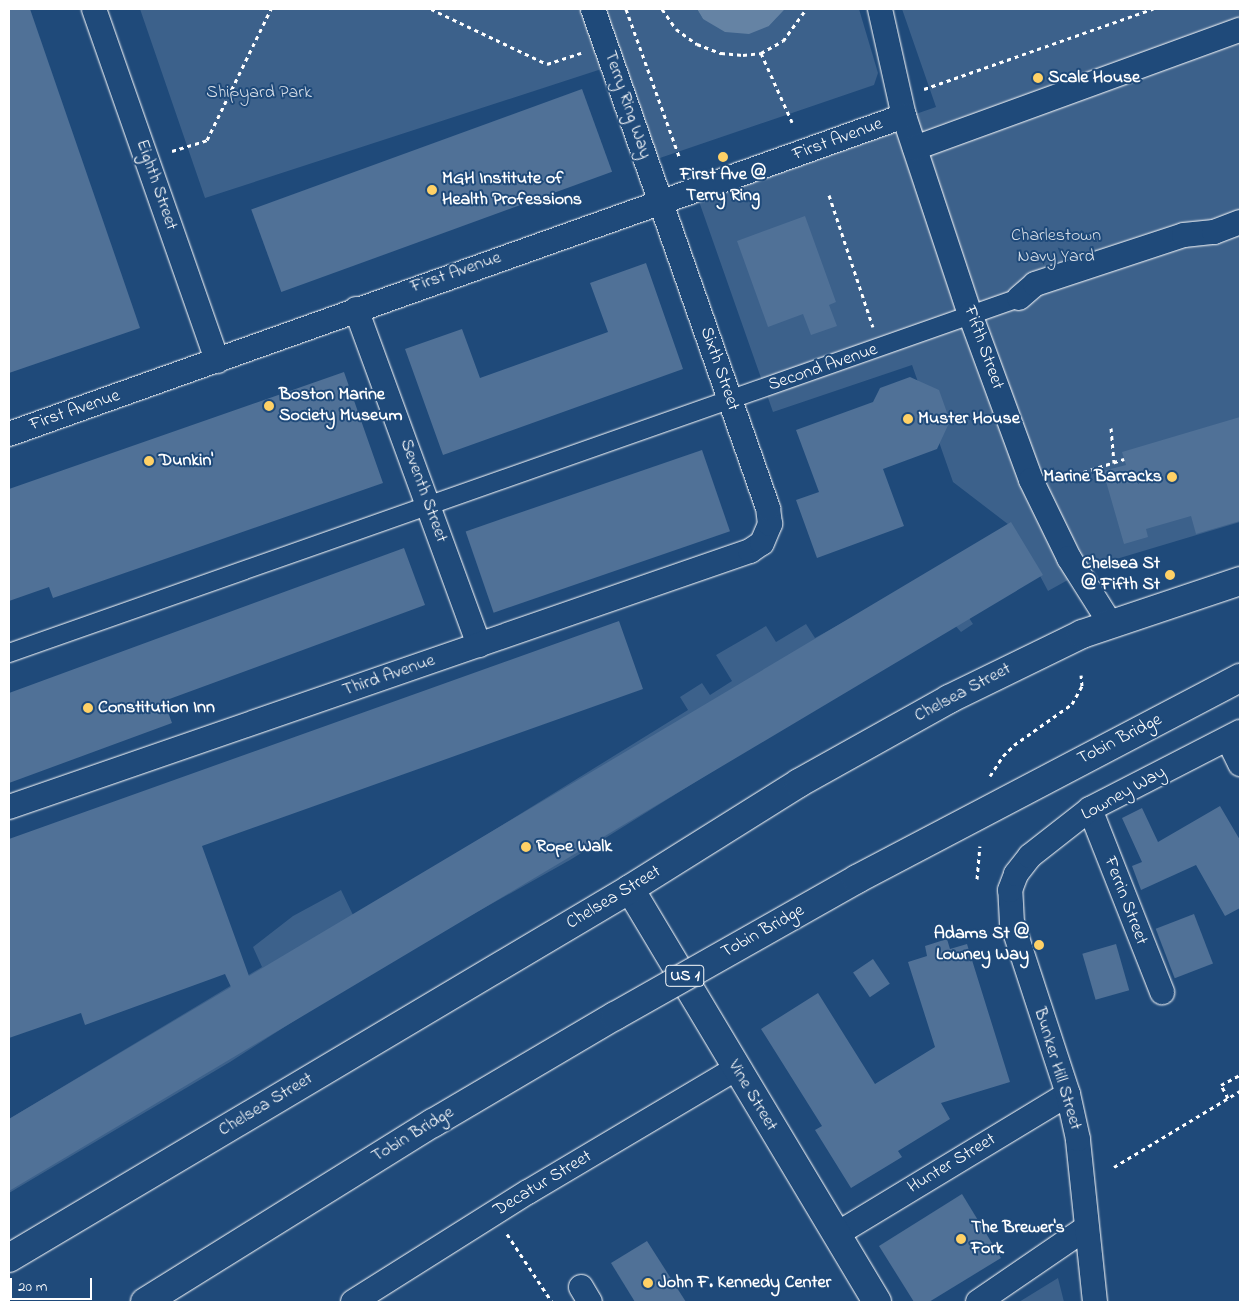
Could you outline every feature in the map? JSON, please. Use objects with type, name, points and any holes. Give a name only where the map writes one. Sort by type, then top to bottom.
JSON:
[{"type":"main road","name":"Chelsea Street","points":[[9,1258],[630,889],[799,783],[949,699],[1016,664],[1110,623],[1240,582]]},
{"type":"main road","name":"Tobin Bridge","points":[[146,1302],[401,1142],[615,1016],[857,879],[1240,678]]},
{"type":"main road","name":"Tobin Bridge","points":[[146,1302],[580,1036],[854,881],[1121,740]]},
{"type":"main road","name":"Vine Street","points":[[630,889],[735,1069],[877,1302]]},
{"type":"street","name":"Eighth Street","points":[[94,9],[217,361]]},
{"type":"street","name":"Terry Ring Way","points":[[593,9],[660,202]]},
{"type":"street","name":"Fifth Street","points":[[880,9],[904,116],[970,314],[1046,516],[1110,623]]},
{"type":"street","points":[[915,148],[1240,30]]},
{"type":"street","name":"First Avenue","points":[[9,434],[217,361],[356,308],[904,116]]},
{"type":"street","name":"Sixth Street","points":[[660,202],[768,508],[770,524],[766,538]]},
{"type":"street","name":"Second Avenue","points":[[9,654],[402,514],[881,348],[970,314],[1019,298],[1035,284],[1184,235],[1214,232],[1240,222]]},
{"type":"street","name":"Seventh Street","points":[[356,308],[479,645]]},
{"type":"street","name":"Third Avenue","points":[[9,807],[750,551],[766,538]]},
{"type":"street","points":[[1234,736],[1240,764]]},
{"type":"street","name":"Lowney Way","points":[[1009,898],[1014,879],[1024,862],[1090,810],[1234,736]]},
{"type":"street","name":"Ferrin Street","points":[[1090,810],[1162,992]]},
{"type":"street","name":"Bunker Hill Street","points":[[1009,898],[1012,923],[1068,1094],[1078,1139],[1095,1302]]},
{"type":"street","name":"Decatur Street","points":[[353,1302],[528,1192],[735,1069]]},
{"type":"street","name":"Hunter Street","points":[[837,1234],[1068,1094]]},
{"type":"street","points":[[978,1302],[1086,1228]]},
{"type":"path","points":[[172,151],[207,140],[271,9]]},
{"type":"path","points":[[431,9],[546,64],[587,52]]},
{"type":"path","points":[[626,9],[680,159]]},
{"type":"path","points":[[662,9],[676,29],[697,44],[732,55],[761,53],[790,35],[806,9]]},
{"type":"path","points":[[917,92],[1153,9]]},
{"type":"path","points":[[761,53],[792,122]]},
{"type":"path","points":[[829,194],[881,348]]},
{"type":"path","points":[[1110,428],[1114,463]]},
{"type":"path","points":[[1068,477],[1124,459]]},
{"type":"path","points":[[1228,1098],[1221,1085],[1240,1075]]},
{"type":"path","points":[[1114,1167],[1240,1091]]},
{"type":"path","points":[[507,1234],[552,1302]]},
{"type":"green space","name":"Shipyard Park","points":[[140,9],[697,9],[703,19],[769,26],[785,9],[859,9],[878,73],[874,85],[654,160],[620,63],[205,198]]},
{"type":"green space","name":"Charlestown Navy Yard","points":[[902,9],[1240,9],[1240,522],[1093,566],[1048,591],[1039,574],[967,615],[973,624],[961,632],[952,622],[570,860],[375,969],[230,1062],[9,1193],[9,1119],[262,967],[253,947],[293,916],[341,890],[354,917],[688,710],[680,697],[702,683],[710,695],[732,681],[716,655],[766,626],[776,642],[806,624],[815,638],[1013,528],[953,482],[912,365],[773,412],[695,190],[936,107]]},
{"type":"green space","points":[[1058,1278],[1064,1302],[1019,1302]]},
{"type":"shaded area","points":[[697,9],[785,9],[769,26],[749,34],[725,32],[703,19]]},
{"type":"building","points":[[9,9],[30,9],[140,328],[9,373]]},
{"type":"building","name":"MGH Institute of Health Professions","points":[[582,89],[612,172],[281,292],[251,209]]},
{"type":"building","points":[[805,216],[836,302],[829,305],[837,326],[811,335],[803,314],[768,327],[737,241]]},
{"type":"building","points":[[646,263],[683,369],[443,455],[405,349],[462,329],[480,378],[608,332],[590,283]]},
{"type":"building","points":[[344,372],[383,483],[53,598],[49,587],[9,601],[9,489]]},
{"type":"building","points":[[910,377],[939,390],[950,421],[937,449],[883,469],[904,526],[817,558],[796,500],[819,492],[796,430],[873,402],[880,388]]},
{"type":"building","name":"Marine Barracks","points":[[1240,417],[1240,521],[1196,534],[1191,516],[1146,529],[1148,537],[1124,544],[1103,471],[1126,465],[1122,452]]},
{"type":"building","points":[[702,450],[730,531],[494,613],[466,531]]},
{"type":"building","points":[[1011,522],[1043,575],[9,1191],[9,1119],[231,987],[225,974],[85,1025],[81,1013],[9,1038],[9,839],[619,621],[643,689],[202,846],[249,976]]},
{"type":"building","points":[[404,548],[425,605],[164,701],[172,723],[9,783],[9,693]]},
{"type":"building","points":[[1220,806],[1240,840],[1240,908],[1225,916],[1196,865],[1141,890],[1132,866],[1142,862],[1122,818],[1142,808],[1158,842]]},
{"type":"building","points":[[1194,914],[1213,963],[1175,978],[1156,929]]},
{"type":"building","points":[[947,939],[950,949],[967,944],[1010,1082],[941,1103],[950,1119],[898,1151],[902,1157],[851,1188],[815,1130],[822,1126],[761,1029],[818,993],[875,1084],[935,1047],[908,962],[927,956],[925,946]]},
{"type":"building","points":[[1116,944],[1129,990],[1096,1000],[1082,954]]},
{"type":"building","points":[[873,959],[890,984],[870,997],[853,972]]},
{"type":"building","points":[[962,1194],[1001,1258],[929,1302],[914,1302],[879,1246]]},
{"type":"building","name":"John F. Kennedy Center","points":[[647,1241],[686,1302],[635,1302],[611,1263]]},
{"type":"place","name":"Scale House","points":[[1038,78]]},
{"type":"place","name":"First Ave @ Terry Ring","points":[[723,157]]},
{"type":"place","name":"MGH Institute of Health Professions","points":[[432,190]]},
{"type":"place","name":"Boston Marine Society Museum","points":[[269,406]]},
{"type":"place","name":"Muster House","points":[[908,419]]},
{"type":"place","name":"Dunkin'","points":[[149,461]]},
{"type":"place","name":"Marine Barracks","points":[[1172,477]]},
{"type":"place","name":"Chelsea St @ Fifth St","points":[[1170,575]]},
{"type":"place","name":"Constitution Inn","points":[[88,708]]},
{"type":"place","name":"Rope Walk","points":[[526,847]]},
{"type":"place","name":"Adams St @ Lowney Way","points":[[1039,945]]},
{"type":"place","name":"The Brewer's Fork","points":[[961,1239]]},
{"type":"place","name":"John F. Kennedy Center","points":[[648,1283]]}]
